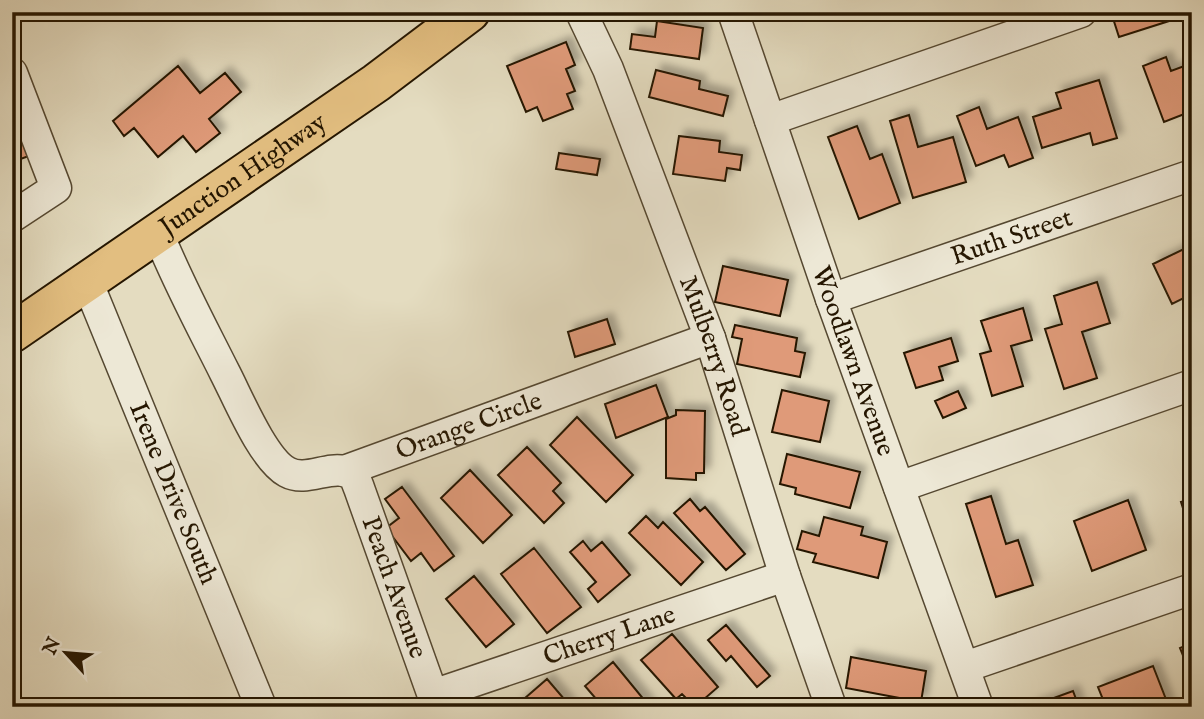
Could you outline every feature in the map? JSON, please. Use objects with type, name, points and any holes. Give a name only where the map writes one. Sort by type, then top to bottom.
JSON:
[{"type":"main road","name":"Junction Highway","points":[[12,333],[376,83],[470,12]]},
{"type":"street","name":"Mulberry Road","points":[[581,12],[608,69],[710,338],[785,576],[831,707]]},
{"type":"street","name":"Woodlawn Avenue","points":[[733,12],[831,299],[978,707]]},
{"type":"street","points":[[770,120],[1081,12]]},
{"type":"street","points":[[12,73],[56,188],[12,216]]},
{"type":"street","name":"Ruth Street","points":[[831,299],[1192,175]]},
{"type":"street","name":"Orange Circle","points":[[158,233],[171,267],[258,438],[278,466],[289,474],[301,476],[336,469],[344,471],[710,338]]},
{"type":"street","name":"Irene Drive South","points":[[87,281],[261,707]]},
{"type":"street","points":[[899,487],[1192,386]]},
{"type":"street","name":"Peach Avenue","points":[[344,471],[354,475],[435,701]]},
{"type":"street","name":"Cherry Lane","points":[[435,701],[785,576]]},
{"type":"street","points":[[965,667],[1192,589]]},
{"type":"building","points":[[1111,12],[1166,12],[1169,21],[1119,37]]},
{"type":"building","points":[[657,21],[703,28],[699,59],[630,49],[632,34],[655,37]]},
{"type":"building","points":[[566,42],[575,65],[566,69],[575,91],[567,94],[573,109],[543,121],[537,107],[526,112],[507,66]]},
{"type":"building","points":[[1166,57],[1171,71],[1187,65],[1192,79],[1192,111],[1164,122],[1143,66]]},
{"type":"building","points":[[178,66],[200,93],[225,73],[241,92],[209,119],[220,133],[196,152],[183,136],[158,157],[134,128],[124,136],[113,121]]},
{"type":"building","points":[[656,70],[700,81],[699,89],[728,96],[723,116],[649,97]]},
{"type":"building","points":[[1099,80],[1117,138],[1093,145],[1090,133],[1042,148],[1033,117],[1061,108],[1056,93]]},
{"type":"building","points":[[12,107],[29,156],[12,162]]},
{"type":"building","points":[[979,107],[987,129],[1018,117],[1033,158],[1009,167],[1004,155],[976,166],[957,116]]},
{"type":"building","points":[[909,115],[918,147],[953,137],[966,182],[913,198],[890,121]]},
{"type":"building","points":[[857,126],[870,159],[882,154],[900,203],[859,219],[828,137]]},
{"type":"building","points":[[679,136],[720,141],[719,152],[742,155],[740,170],[727,168],[725,181],[673,174]]},
{"type":"building","points":[[559,153],[600,159],[597,175],[556,169]]},
{"type":"building","points":[[1192,245],[1192,294],[1172,304],[1153,264]]},
{"type":"building","points":[[723,266],[788,280],[780,316],[715,302]]},
{"type":"building","points":[[1097,282],[1110,323],[1082,332],[1097,378],[1064,389],[1045,329],[1062,324],[1054,296]]},
{"type":"building","points":[[1023,308],[1032,340],[1011,346],[1023,386],[992,396],[980,354],[991,351],[981,321]]},
{"type":"building","points":[[607,319],[615,344],[575,357],[568,332]]},
{"type":"building","points":[[735,325],[797,338],[795,351],[805,353],[800,377],[737,364],[742,339],[732,337]]},
{"type":"building","points":[[951,338],[958,361],[939,367],[943,380],[916,388],[904,353]]},
{"type":"building","points":[[656,385],[668,417],[616,438],[605,404]]},
{"type":"building","points":[[782,390],[829,401],[820,442],[772,432]]},
{"type":"building","points":[[958,391],[966,408],[943,418],[935,401]]},
{"type":"building","points":[[676,410],[705,411],[704,473],[696,473],[696,480],[666,478],[666,419],[676,415]]},
{"type":"building","points":[[577,417],[633,475],[606,502],[550,445]]},
{"type":"building","points":[[527,447],[561,483],[553,491],[564,503],[544,523],[498,475]]},
{"type":"building","points":[[787,454],[860,472],[850,508],[795,494],[796,488],[780,484]]},
{"type":"building","points":[[470,470],[512,515],[483,543],[441,498]]},
{"type":"building","points":[[402,487],[454,556],[434,571],[421,553],[411,561],[386,528],[399,518],[385,499]]},
{"type":"building","points":[[991,496],[1006,544],[1018,540],[1033,585],[996,597],[966,504]]},
{"type":"building","points":[[690,499],[700,511],[705,507],[745,554],[726,570],[674,513]]},
{"type":"building","points":[[1192,499],[1192,530],[1190,530],[1181,502]]},
{"type":"building","points":[[1128,500],[1146,550],[1092,571],[1074,521]]},
{"type":"building","points":[[646,516],[658,528],[663,522],[703,562],[681,585],[629,533]]},
{"type":"building","points":[[824,517],[863,527],[861,535],[887,542],[878,578],[813,562],[816,554],[797,549],[802,531],[819,536]]},
{"type":"building","points":[[583,541],[591,551],[602,542],[630,575],[598,602],[588,589],[596,582],[570,552]]},
{"type":"building","points":[[534,548],[581,607],[547,633],[501,574]]},
{"type":"building","points":[[474,576],[514,624],[486,647],[446,599]]},
{"type":"building","points":[[726,625],[770,676],[757,687],[731,656],[726,661],[708,640]]},
{"type":"building","points":[[672,634],[718,687],[695,707],[682,694],[676,699],[641,660]]},
{"type":"building","points":[[1192,643],[1192,678],[1180,648]]},
{"type":"building","points":[[851,657],[926,671],[921,702],[846,688]]},
{"type":"building","points":[[613,662],[650,707],[603,707],[585,686]]},
{"type":"building","points":[[1153,666],[1169,707],[1106,707],[1098,687]]},
{"type":"building","points":[[547,679],[571,707],[517,705]]},
{"type":"building","points":[[1073,691],[1079,707],[1029,707]]}]
